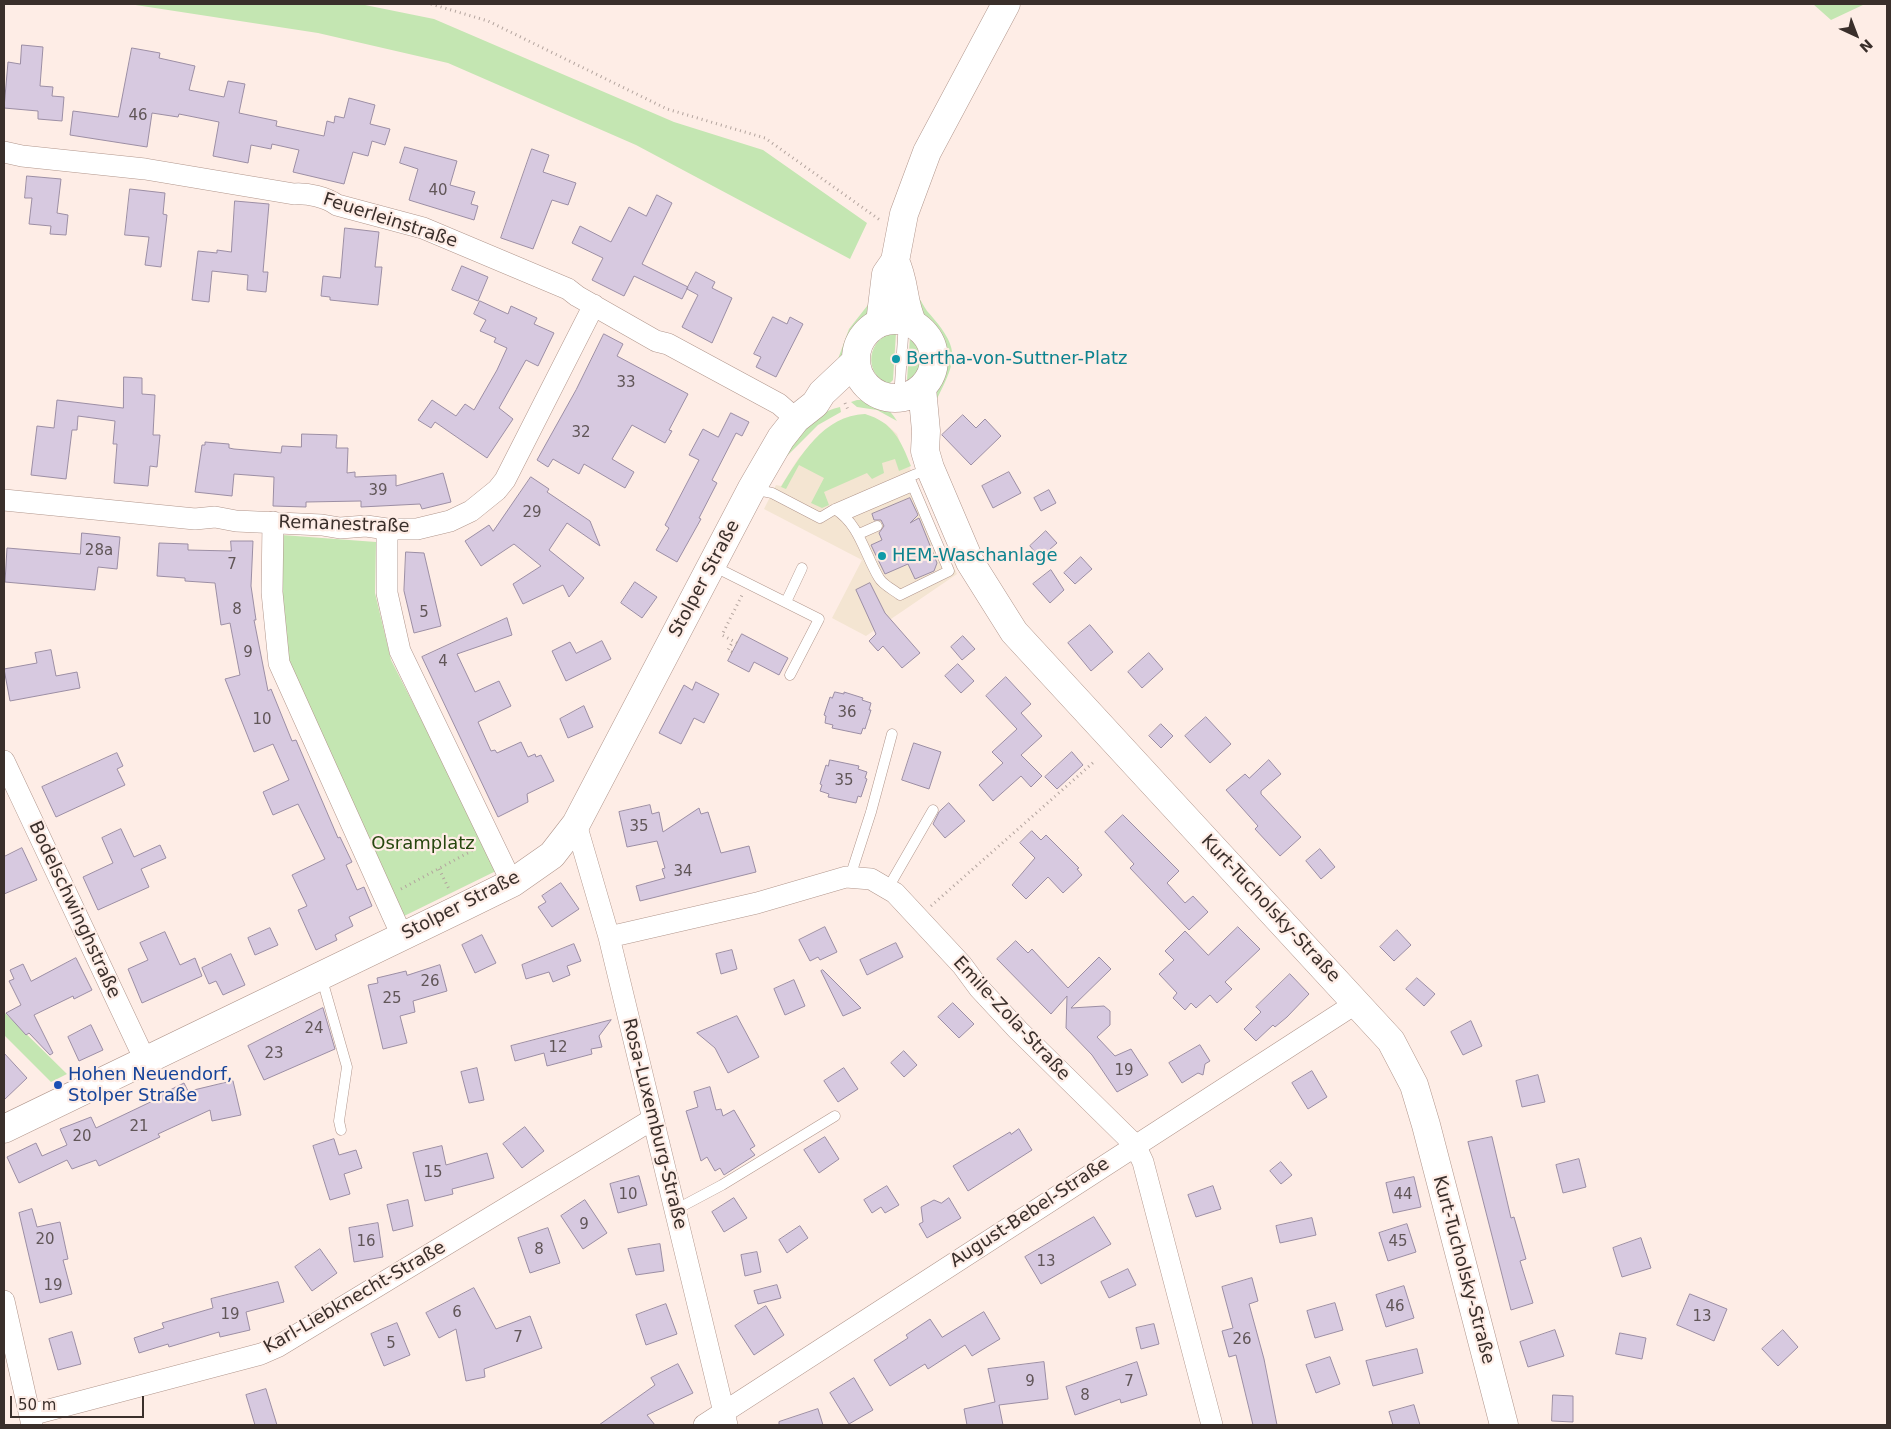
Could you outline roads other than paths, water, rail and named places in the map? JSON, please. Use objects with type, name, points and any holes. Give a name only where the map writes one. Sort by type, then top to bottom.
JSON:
[{"type":"main road","points":[[899,322],[886,274],[895,262],[904,214],[928,152],[1006,4]]},
{"type":"main road","points":[[806,412],[849,394],[896,394],[931,376],[934,354],[925,333],[899,322],[867,332],[858,345],[856,361],[858,372],[896,394]]},
{"type":"main road","name":"Stolper Straße","points":[[4,1129],[512,883],[552,854],[576,824],[713,566],[752,488],[781,438],[822,393],[856,361]]},
{"type":"main road","name":"Kurt-Tucholsky-Straße","points":[[896,394],[926,431],[916,472],[946,509],[970,562],[1014,632],[1358,1002],[1391,1041],[1414,1085],[1504,1425]]},
{"type":"street","name":"Feuerleinstraße","points":[[4,152],[22,156],[154,171],[317,197],[332,201],[337,206],[423,228],[531,274],[540,275],[568,289],[656,341],[668,344],[779,404],[806,412]]},
{"type":"street","name":"Remanestraße","points":[[4,500],[195,518],[215,517],[236,521],[322,525],[340,528],[366,526],[387,529],[417,529],[450,521],[472,510],[497,490],[504,480],[594,306]]},
{"type":"street","points":[[273,522],[272,592],[279,663],[402,936]]},
{"type":"street","points":[[387,529],[387,593],[400,651],[512,883]]},
{"type":"street","name":"Bodelschwinghstraße","points":[[4,761],[145,1060]]},
{"type":"street","name":"Rosa-Luxemburg-Straße","points":[[576,824],[609,937],[726,1419]]},
{"type":"street","name":"Emile-Zola-Straße","points":[[609,937],[757,903],[850,877],[871,879],[888,888],[918,918],[1018,1030],[1135,1145],[1143,1162],[1208,1424]]},
{"type":"street","name":"August-Bebel-Straße","points":[[704,1425],[726,1419],[1135,1145],[1358,1002]]},
{"type":"street","name":"Karl-Liebknecht-Straße","points":[[31,1420],[261,1354],[277,1347],[653,1119]]},
{"type":"street","points":[[4,1301],[31,1420]]},
{"type":"lane","points":[[835,509],[845,515],[859,534],[880,580],[900,595],[950,571],[919,507],[916,472]]},
{"type":"lane","points":[[752,488],[772,493],[820,518],[835,509],[916,472]]},
{"type":"lane","points":[[845,515],[916,472]]},
{"type":"lane","points":[[859,534],[877,526]]},
{"type":"lane","points":[[713,566],[819,619],[790,674]]},
{"type":"lane","points":[[786,602],[802,568]]},
{"type":"lane","points":[[850,877],[871,812],[892,734]]},
{"type":"lane","points":[[888,888],[933,810]]},
{"type":"lane","points":[[321,975],[347,1067],[339,1121],[341,1130]]},
{"type":"lane","points":[[675,1210],[722,1185],[835,1116]]},
{"type":"place","name":"Bertha-von-Suttner-Platz","points":[[896,359]]},
{"type":"place","name":"HEM-Waschanlage","points":[[882,556]]},
{"type":"place","name":"Hohen Neuendorf, Stolper Straße","points":[[58,1085]]},
{"type":"park label","name":"Osramplatz","points":[[423,844]]}]
